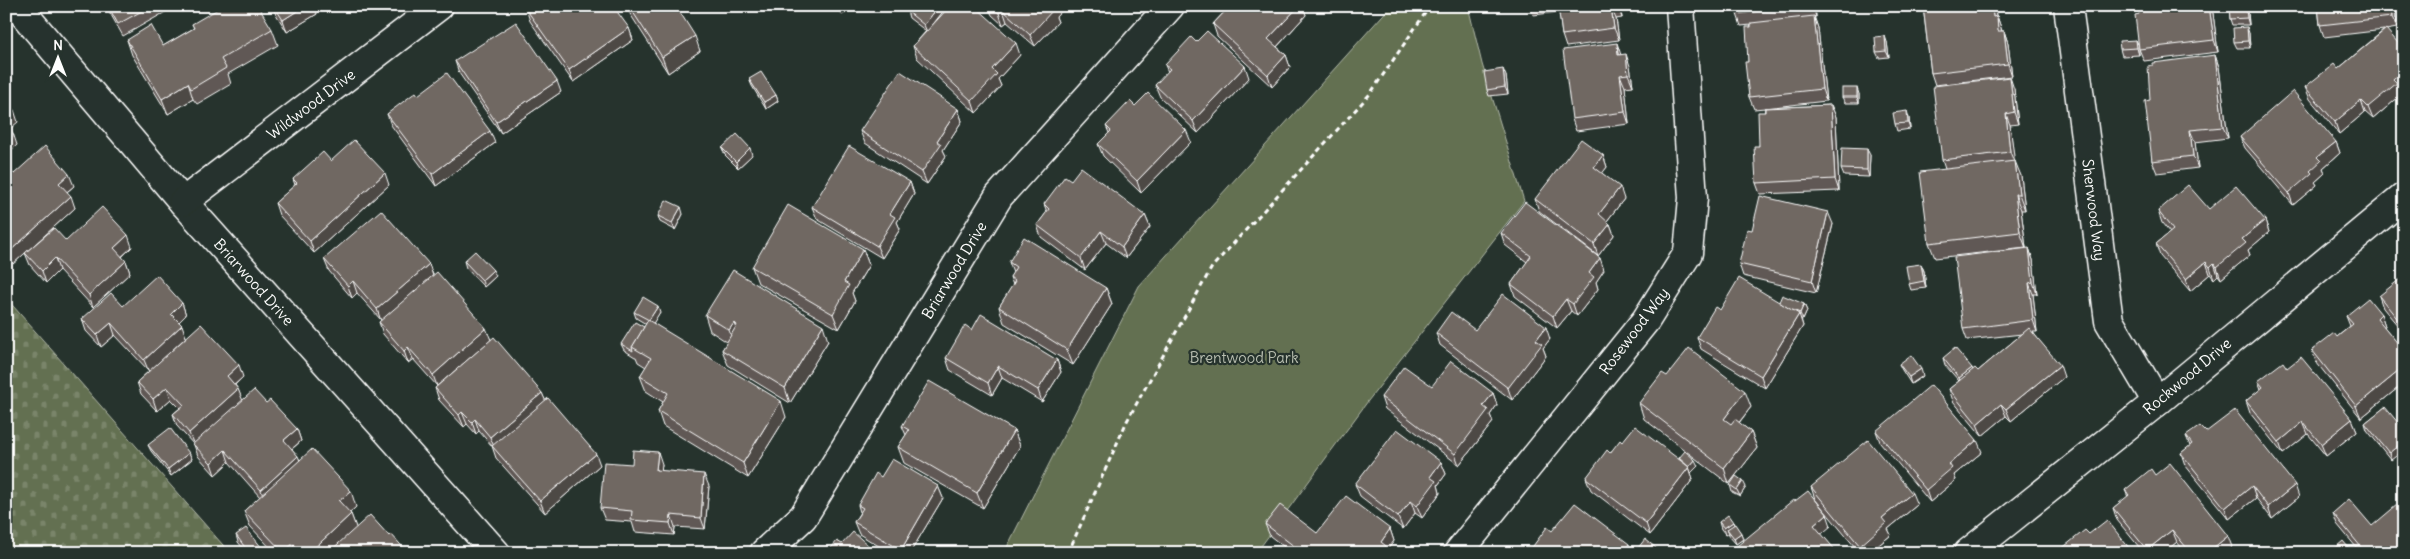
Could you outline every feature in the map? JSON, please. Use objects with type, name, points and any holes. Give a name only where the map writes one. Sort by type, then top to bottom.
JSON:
[{"type":"street","name":"Briarwood Drive","points":[[17,6],[183,202],[496,553]]},
{"type":"street","name":"Wildwood Drive","points":[[183,202],[440,6]]},
{"type":"street","name":"Briarwood Drive","points":[[764,553],[803,517],[999,196],[1170,6]]},
{"type":"street","name":"Rosewood Way","points":[[1458,553],[1646,320],[1688,254],[1693,198],[1680,6]]},
{"type":"street","name":"Sherwood Way","points":[[2068,6],[2109,321],[2156,402]]},
{"type":"street","name":"Rockwood Drive","points":[[1968,553],[2156,402],[2404,196]]},
{"type":"path","points":[[1068,553],[1127,421],[1212,267],[1370,94],[1430,6]]},
{"type":"green space","name":"Brentwood Park","points":[[1391,6],[1468,6],[1482,64],[1524,201],[1368,401],[1256,553],[1004,553],[1139,286]]},
{"type":"green space","points":[[6,298],[230,553],[6,553]]},
{"type":"building","points":[[108,6],[151,6],[118,24]]},
{"type":"building","points":[[223,6],[258,6],[272,29],[221,59],[226,68],[191,89],[188,83],[162,99],[127,40],[151,25],[163,46],[194,28],[192,24]]},
{"type":"building","points":[[274,6],[305,6],[283,20]]},
{"type":"building","points":[[530,6],[613,6],[629,28],[569,70],[526,9]]},
{"type":"building","points":[[629,6],[676,6],[695,36],[662,57]]},
{"type":"building","points":[[911,6],[939,6],[924,25],[907,11]]},
{"type":"building","points":[[950,6],[975,6],[1016,43],[992,69],[997,74],[972,101],[913,46]]},
{"type":"building","points":[[990,6],[1051,6],[1053,10],[1030,35],[1003,10],[999,13]]},
{"type":"building","points":[[1230,6],[1299,6],[1268,39],[1286,55],[1268,75],[1213,24]]},
{"type":"building","points":[[1558,6],[1615,6],[1611,7],[1614,28],[1562,35]]},
{"type":"building","points":[[1736,6],[1800,6],[1737,14]]},
{"type":"building","points":[[1923,6],[1992,6],[1993,17],[1997,16],[1998,31],[2004,31],[2008,64],[1931,73]]},
{"type":"building","points":[[2139,6],[2209,6],[2214,40],[2139,49],[2135,15],[2139,14]]},
{"type":"building","points":[[2229,6],[2246,6],[2247,18],[2230,19]]},
{"type":"building","points":[[2318,6],[2391,6],[2392,17],[2320,25]]},
{"type":"building","points":[[1814,16],[1822,89],[1749,97],[1745,62],[1748,62],[1746,27],[1751,27],[1751,23]]},
{"type":"building","points":[[516,22],[557,81],[496,122],[455,61]]},
{"type":"building","points":[[2247,27],[2248,41],[2234,42],[2233,28]]},
{"type":"building","points":[[2386,29],[2404,50],[2404,69],[2393,79],[2397,83],[2368,107],[2361,100],[2335,122],[2305,87],[2334,64],[2338,69]]},
{"type":"building","points":[[1207,31],[1245,66],[1193,121],[1155,85],[1170,69],[1165,65],[1191,37],[1196,42]]},
{"type":"building","points":[[1885,36],[1886,51],[1876,52],[1875,37]]},
{"type":"building","points":[[2136,40],[2137,48],[2120,49],[2119,41]]},
{"type":"building","points":[[1617,43],[1618,55],[1626,54],[1628,74],[1620,75],[1625,112],[1572,119],[1563,50]]},
{"type":"building","points":[[2215,55],[2223,127],[2190,130],[2193,156],[2152,161],[2145,101],[2150,100],[2148,66],[2153,65],[2153,63]]},
{"type":"building","points":[[1503,69],[1505,87],[1487,90],[1484,72]]},
{"type":"building","points":[[900,71],[958,109],[937,141],[941,144],[922,172],[860,131]]},
{"type":"building","points":[[761,72],[776,95],[764,102],[749,79]]},
{"type":"building","points":[[447,73],[490,131],[432,174],[387,114],[416,92],[418,95]]},
{"type":"building","points":[[2010,77],[2014,112],[2006,114],[2010,152],[1942,160],[1933,86]]},
{"type":"building","points":[[1842,88],[1857,88],[1857,97],[1842,97]]},
{"type":"building","points":[[2293,91],[2336,142],[2317,157],[2321,161],[2310,171],[2312,173],[2289,193],[2240,137]]},
{"type":"building","points":[[1148,93],[1186,130],[1137,181],[1098,144],[1111,131],[1106,126],[1130,101],[1135,106]]},
{"type":"building","points":[[6,101],[14,110],[6,117]]},
{"type":"building","points":[[1831,105],[1835,179],[1756,183],[1754,146],[1759,146],[1758,112],[1765,112],[1765,108]]},
{"type":"building","points":[[1907,111],[1908,123],[1895,124],[1893,113]]},
{"type":"building","points":[[6,125],[13,133],[6,139]]},
{"type":"building","points":[[737,134],[750,148],[736,162],[722,148]]},
{"type":"building","points":[[1581,139],[1603,155],[1594,167],[1620,187],[1599,214],[1610,224],[1594,244],[1535,199]]},
{"type":"building","points":[[354,140],[385,173],[310,241],[275,203],[297,183],[293,179],[323,152],[331,161]]},
{"type":"building","points":[[45,146],[69,174],[59,183],[71,196],[9,252],[6,249],[6,211],[12,206],[6,200],[6,166],[14,174]]},
{"type":"building","points":[[849,146],[910,182],[890,214],[895,217],[877,246],[812,207]]},
{"type":"building","points":[[1842,148],[1867,149],[1867,170],[1841,169]]},
{"type":"building","points":[[2015,161],[2019,194],[2015,194],[2020,232],[1929,243],[1920,172]]},
{"type":"building","points":[[1081,167],[1145,215],[1122,247],[1101,231],[1081,258],[1037,225],[1049,209],[1044,204],[1065,176],[1071,180]]},
{"type":"building","points":[[2188,185],[2209,209],[2236,186],[2265,220],[2242,239],[2246,243],[2217,267],[2214,263],[2210,267],[2206,262],[2186,279],[2156,244],[2173,230],[2158,211]]},
{"type":"building","points":[[1760,196],[1828,212],[1812,281],[1739,264],[1747,229],[1752,230]]},
{"type":"building","points":[[666,200],[681,207],[672,223],[658,216]]},
{"type":"building","points":[[1525,202],[1600,258],[1589,273],[1594,277],[1573,304],[1566,299],[1553,316],[1511,284],[1531,256],[1501,233]]},
{"type":"building","points":[[788,205],[863,249],[844,282],[849,285],[833,314],[752,267]]},
{"type":"building","points":[[102,207],[128,235],[114,248],[126,261],[89,295],[55,258],[42,271],[25,253],[54,228],[66,241]]},
{"type":"building","points":[[381,210],[429,264],[377,309],[353,281],[348,286],[324,259]]},
{"type":"building","points":[[1024,237],[1106,288],[1067,350],[999,307],[1015,281],[1010,277],[1016,267],[1009,262]]},
{"type":"building","points":[[2029,248],[2033,282],[2029,283],[2033,320],[1963,329],[1954,257]]},
{"type":"building","points":[[475,251],[493,270],[482,280],[464,261]]},
{"type":"building","points":[[1921,264],[1924,281],[1909,284],[1906,266]]},
{"type":"building","points":[[733,270],[823,325],[785,388],[722,350],[737,325],[734,323],[729,330],[705,315]]},
{"type":"building","points":[[437,272],[486,328],[433,375],[408,347],[404,351],[379,322]]},
{"type":"building","points":[[157,275],[182,303],[171,314],[182,325],[144,360],[111,323],[97,335],[82,319],[111,293],[123,306]]},
{"type":"building","points":[[1739,278],[1799,314],[1761,376],[1697,337],[1715,307],[1720,310]]},
{"type":"building","points":[[2400,279],[2404,284],[2404,327],[2379,296]]},
{"type":"building","points":[[1503,294],[1546,327],[1536,340],[1542,344],[1508,388],[1436,333],[1451,312],[1475,330]]},
{"type":"building","points":[[1782,295],[1804,304],[1800,313],[1779,302]]},
{"type":"building","points":[[643,297],[658,306],[649,320],[634,312]]},
{"type":"building","points":[[2368,298],[2381,314],[2377,318],[2404,351],[2404,367],[2356,406],[2312,350],[2334,333],[2337,337],[2353,324],[2346,316]]},
{"type":"building","points":[[981,314],[1057,360],[1038,390],[998,366],[988,383],[946,358],[965,325],[972,330]]},
{"type":"building","points":[[648,320],[781,401],[743,463],[658,411],[668,393],[640,376],[651,358],[632,347]]},
{"type":"building","points":[[635,322],[644,327],[632,347],[633,351],[621,344]]},
{"type":"building","points":[[201,324],[239,365],[227,376],[238,389],[189,433],[173,414],[184,405],[167,387],[153,399],[137,382]]},
{"type":"building","points":[[2029,328],[2060,365],[2006,409],[2001,404],[1977,424],[1949,389],[1975,368],[1978,371]]},
{"type":"building","points":[[494,337],[542,393],[490,437],[475,419],[472,422],[462,412],[459,415],[435,388]]},
{"type":"building","points":[[1689,348],[1745,391],[1724,419],[1731,424],[1735,419],[1751,432],[1724,468],[1639,403],[1662,373],[1667,376]]},
{"type":"building","points":[[1955,348],[1972,368],[1959,378],[1943,358]]},
{"type":"building","points":[[1911,355],[1921,369],[1909,377],[1899,364]]},
{"type":"building","points":[[2301,357],[2352,419],[2321,444],[2303,422],[2279,442],[2246,401],[2263,387],[2258,381],[2283,362],[2287,368]]},
{"type":"building","points":[[1451,361],[1493,393],[1483,406],[1488,410],[1455,454],[1381,397],[1404,366],[1432,386]]},
{"type":"building","points":[[929,381],[1014,430],[977,493],[898,447],[909,430],[902,426]]},
{"type":"building","points":[[1931,385],[1977,440],[1949,464],[1952,468],[1926,490],[1876,431]]},
{"type":"building","points":[[254,390],[266,403],[270,400],[297,429],[284,440],[298,456],[261,490],[225,450],[211,463],[193,444]]},
{"type":"building","points":[[548,398],[596,454],[540,501],[492,446]]},
{"type":"building","points":[[2385,407],[2404,430],[2404,441],[2389,453],[2365,423]]},
{"type":"building","points":[[2235,410],[2295,485],[2268,507],[2252,486],[2225,508],[2181,453],[2192,444],[2186,436],[2200,426],[2206,432]]},
{"type":"building","points":[[1635,426],[1689,467],[1646,523],[1586,478],[1607,450],[1610,453]]},
{"type":"building","points":[[170,428],[189,453],[168,469],[148,445]]},
{"type":"building","points":[[1397,429],[1441,462],[1430,477],[1436,481],[1417,506],[1411,501],[1398,517],[1355,484]]},
{"type":"building","points":[[1868,440],[1912,493],[1882,518],[1886,523],[1860,546],[1811,487]]},
{"type":"building","points":[[312,449],[351,491],[339,501],[351,514],[309,553],[301,553],[293,544],[283,552],[244,511]]},
{"type":"building","points":[[633,450],[658,452],[656,470],[704,474],[701,518],[671,515],[670,523],[631,520],[632,511],[600,508],[604,462],[632,464]]},
{"type":"building","points":[[1685,451],[1695,460],[1689,467],[1679,458]]},
{"type":"building","points":[[892,459],[938,486],[901,550],[854,522],[863,508],[858,505],[876,473],[881,477]]},
{"type":"building","points":[[2170,463],[2228,536],[2207,553],[2191,553],[2172,530],[2147,550],[2113,508],[2129,495],[2125,490],[2151,469],[2155,475]]},
{"type":"building","points":[[1736,476],[1743,481],[1737,490],[1730,485]]},
{"type":"building","points":[[1808,491],[1827,514],[1814,525],[1837,552],[1743,553],[1737,546],[1793,500],[1795,501]]},
{"type":"building","points":[[1346,496],[1390,529],[1381,542],[1386,546],[1380,553],[1303,553],[1265,524],[1280,505],[1317,533]]},
{"type":"building","points":[[2349,499],[2372,526],[2404,499],[2404,553],[2366,553],[2333,513]]},
{"type":"building","points":[[1575,503],[1629,544],[1622,553],[1528,553],[1547,527],[1552,531]]},
{"type":"building","points":[[370,515],[408,553],[328,553]]},
{"type":"building","points":[[1728,515],[1733,522],[1724,528],[1719,522]]},
{"type":"building","points":[[2107,520],[2133,553],[2062,553],[2060,550],[2085,530],[2089,534]]},
{"type":"building","points":[[1735,524],[1741,533],[1734,538],[1727,529]]},
{"type":"building","points":[[246,528],[266,553],[249,553],[236,535]]},
{"type":"building","points":[[853,532],[877,553],[827,553],[837,541],[842,544]]},
{"type":"building","points":[[1645,539],[1662,553],[1635,552]]},
{"type":"building","points":[[2343,541],[2353,553],[2329,553]]}]
